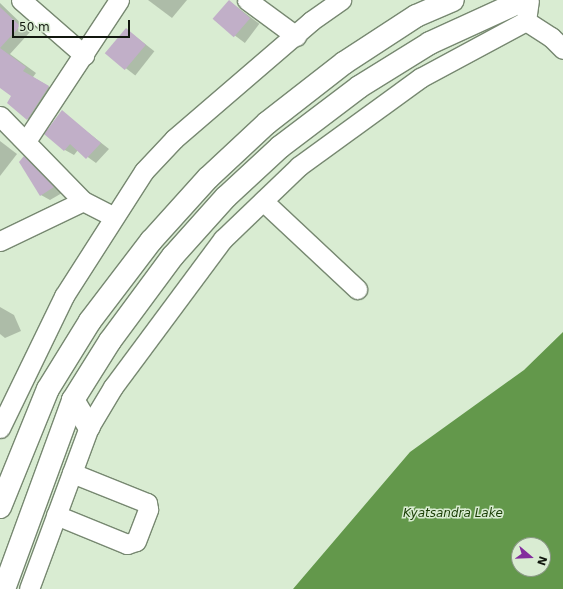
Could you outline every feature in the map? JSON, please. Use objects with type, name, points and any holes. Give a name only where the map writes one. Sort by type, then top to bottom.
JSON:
[{"type":"highway","points":[[0,507],[48,388],[90,321],[151,241],[208,178],[266,123],[344,63],[416,16],[453,0]]},
{"type":"highway","points":[[4,589],[73,400],[110,341],[173,256],[226,196],[280,147],[359,87],[430,43],[525,11]]},
{"type":"highway","points":[[73,400],[89,427]]},
{"type":"street","points":[[21,0],[84,55]]},
{"type":"street","points":[[26,141],[119,0]]},
{"type":"street","points":[[248,0],[296,36]]},
{"type":"street","points":[[0,428],[64,296],[113,216],[144,171],[174,139],[341,0]]},
{"type":"street","points":[[29,589],[89,427],[113,387],[222,239],[299,166],[420,78],[525,11],[529,0]]},
{"type":"street","points":[[525,11],[563,49]]},
{"type":"street","points":[[0,116],[83,201],[113,216]]},
{"type":"street","points":[[0,241],[83,201]]},
{"type":"street","points":[[263,201],[357,289]]},
{"type":"street","points":[[56,515],[127,544],[136,541],[148,509],[147,503],[72,473]]},
{"type":"water","name":"Kyatsandra Lake","points":[[563,332],[563,589],[293,589],[410,452],[524,370]]},
{"type":"building","points":[[229,0],[250,18],[234,37],[213,19]]},
{"type":"building","points":[[0,7],[20,26],[0,48]]},
{"type":"building","points":[[126,28],[146,45],[125,70],[105,53]]},
{"type":"building","points":[[0,48],[26,67],[23,71],[49,86],[27,120],[7,103],[11,96],[0,88]]},
{"type":"building","points":[[62,110],[101,143],[86,159],[70,144],[64,151],[44,134]]},
{"type":"building","points":[[24,156],[54,187],[40,196],[19,162]]}]
